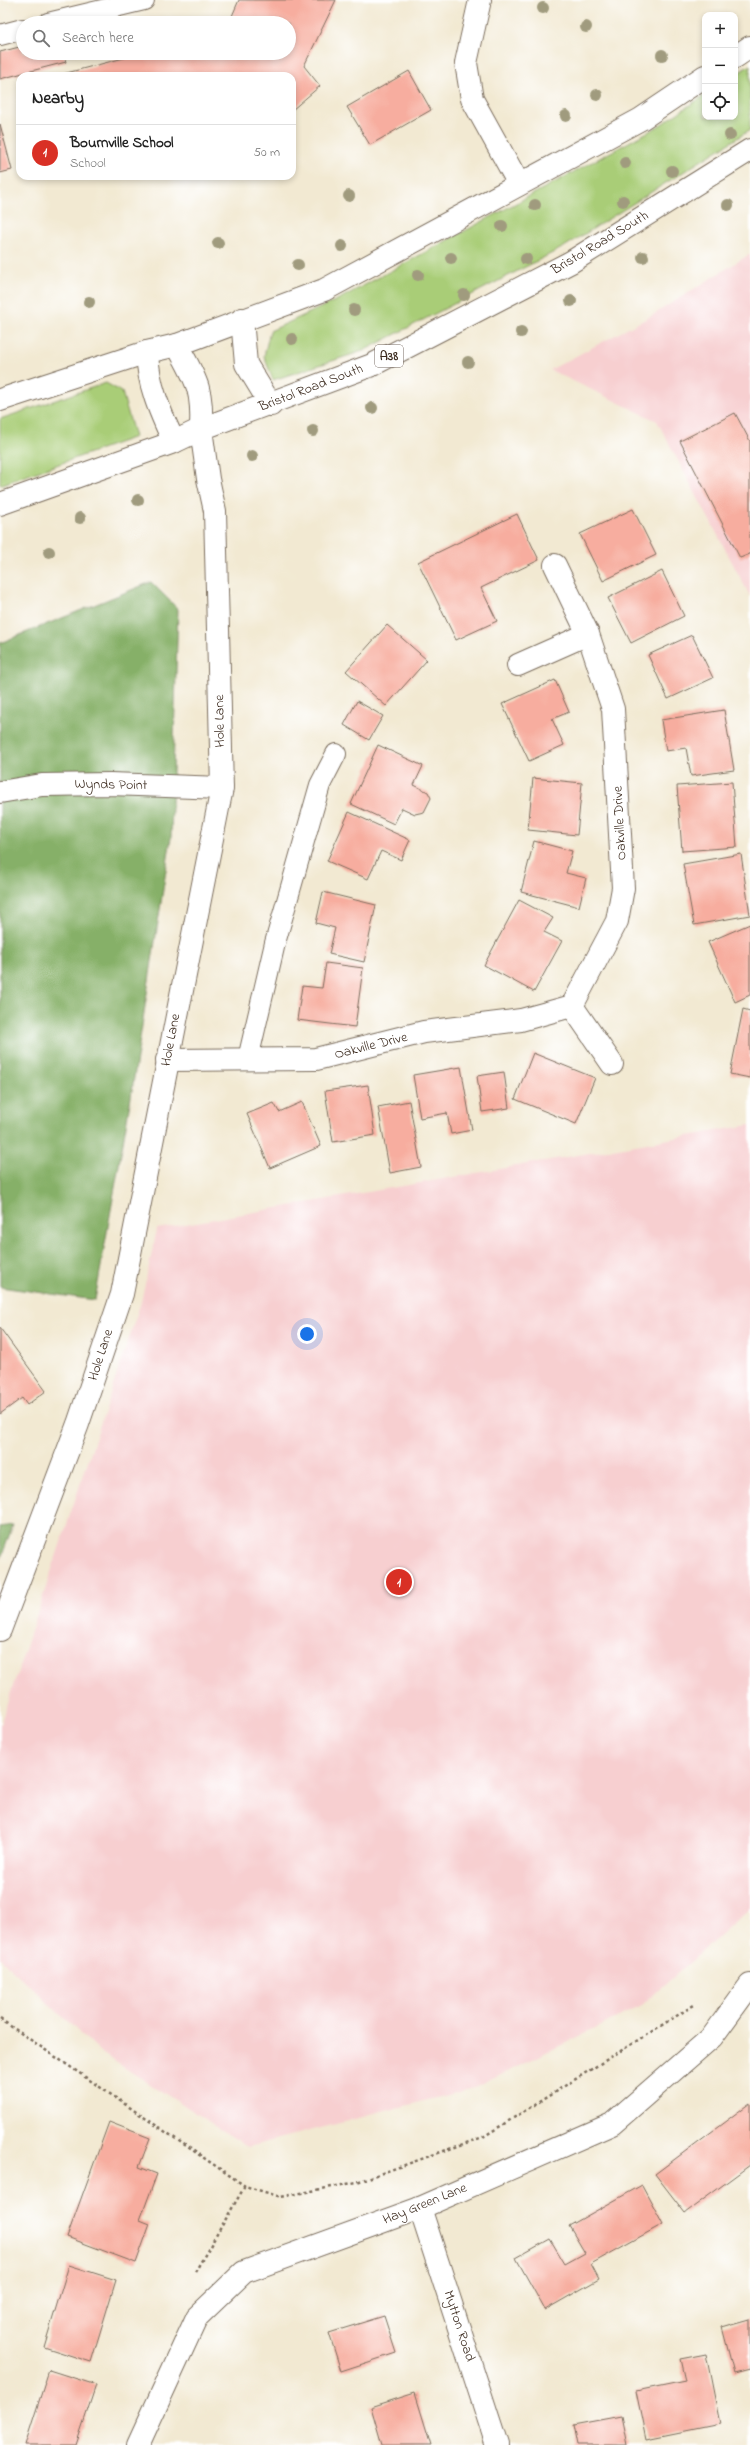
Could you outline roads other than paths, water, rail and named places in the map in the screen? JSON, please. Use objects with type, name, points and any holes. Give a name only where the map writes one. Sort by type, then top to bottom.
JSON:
[{"type":"main road","points":[[480,0],[466,63],[472,99],[509,170],[519,184]]},
{"type":"main road","points":[[738,54],[750,46]]},
{"type":"main road","points":[[0,400],[147,352],[177,345],[324,290],[641,119],[702,78]]},
{"type":"main road","name":"Bristol Road South","points":[[0,504],[174,442],[201,429],[271,405],[372,365],[572,262],[750,150]]},
{"type":"main road","points":[[242,320],[246,364],[271,405]]},
{"type":"main road","name":"Hole Lane","points":[[0,1630],[78,1424],[122,1294],[167,1060],[222,788],[215,511],[208,479],[201,429],[203,402],[198,384],[177,345]]},
{"type":"main road","points":[[147,352],[147,367],[154,400],[174,442]]},
{"type":"main road","name":"Oakville Drive","points":[[167,1060],[316,1060],[424,1032],[522,1020],[572,1006],[617,921],[623,888],[613,709],[588,634],[555,565]]},
{"type":"main road","points":[[518,665],[588,634]]},
{"type":"main road","name":"Wynds Point","points":[[0,792],[42,784],[110,784],[222,788]]},
{"type":"main road","points":[[572,1006],[612,1064]]},
{"type":"main road","name":"Hay Green Lane","points":[[138,2445],[197,2317],[244,2272],[420,2208],[612,2124],[712,2037],[750,1985]]},
{"type":"main road","name":"Mytton Road","points":[[420,2208],[497,2445]]},
{"type":"lane","points":[[77,16],[144,0]]},
{"type":"lane","points":[[0,35],[16,31]]},
{"type":"lane","points":[[248,1059],[275,943],[320,785],[336,754]]},
{"type":"place","name":"Bournville School","points":[[399,1582]]}]
